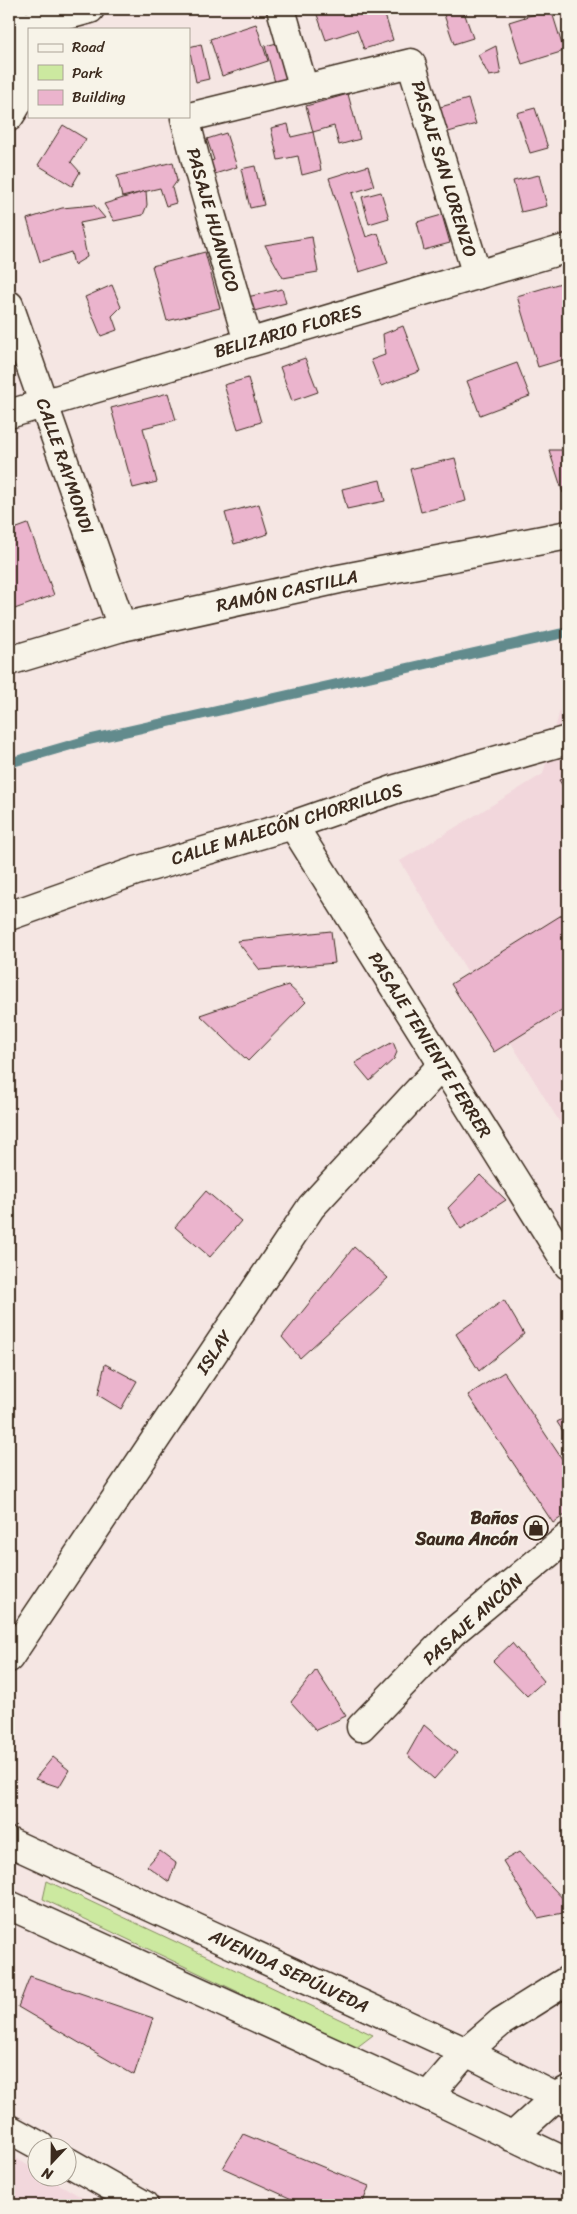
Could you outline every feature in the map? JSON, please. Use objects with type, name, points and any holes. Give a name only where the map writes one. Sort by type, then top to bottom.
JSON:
[{"type":"street","points":[[9,117],[21,97],[27,62],[15,18],[90,9]]},
{"type":"street","points":[[281,9],[304,89]]},
{"type":"street","name":"PASAJE HUANUCO","points":[[190,117],[411,63]]},
{"type":"street","name":"PASAJE SAN LORENZO","points":[[411,63],[477,275]]},
{"type":"street","name":"PASAJE HUANUCO","points":[[185,118],[248,342]]},
{"type":"street","name":"BELIZARIO FLORES","points":[[9,414],[568,248]]},
{"type":"street","name":"CALLE RAYMONDI","points":[[9,306],[122,627]]},
{"type":"street","name":"RAMÓN CASTILLA","points":[[9,661],[122,627],[338,579],[568,535]]},
{"type":"street","name":"CALLE MALECÓN CHORRILLOS","points":[[9,916],[136,871],[293,825],[396,790],[568,740]]},
{"type":"street","name":"PASAJE TENIENTE FERRER","points":[[293,825],[568,1264]]},
{"type":"street","name":"ISLAY","points":[[9,1658],[311,1207],[442,1065]]},
{"type":"street","name":"PASAJE ANCÓN","points":[[361,1727],[452,1632],[568,1537]]},
{"type":"street","name":"AVENIDA SEPÚLVEDA","points":[[9,1842],[564,2097]]},
{"type":"street","points":[[9,1905],[428,2096],[568,2163]]},
{"type":"street","points":[[428,2096],[466,2052],[501,2022],[568,1980]]},
{"type":"street","points":[[512,2137],[564,2097]]},
{"type":"street","points":[[9,2129],[28,2139]]},
{"type":"street","points":[[78,2168],[144,2205]]},
{"type":"shaded area","points":[[568,680],[568,1136],[400,861],[543,774]]},
{"type":"shaded area","points":[[9,2154],[28,2166],[28,2186],[62,2186],[95,2205],[9,2205]]},
{"type":"green space","points":[[47,1881],[373,2035],[356,2048],[43,1899]]},
{"type":"building","points":[[315,9],[383,9],[393,40],[364,49],[357,30],[326,40]]},
{"type":"building","points":[[442,9],[463,9],[473,38],[454,44]]},
{"type":"building","points":[[551,9],[564,51],[522,64],[509,22]]},
{"type":"building","points":[[256,24],[268,61],[222,76],[210,39]]},
{"type":"building","points":[[277,43],[288,83],[276,86],[265,46]]},
{"type":"building","points":[[201,44],[209,79],[196,82],[190,47]]},
{"type":"building","points":[[496,46],[501,74],[489,76],[478,55]]},
{"type":"building","points":[[348,94],[360,139],[339,145],[334,126],[313,132],[306,106]]},
{"type":"building","points":[[468,99],[476,124],[445,133],[437,108]]},
{"type":"building","points":[[535,108],[548,148],[530,153],[517,113]]},
{"type":"building","points":[[288,124],[291,137],[313,132],[321,170],[302,175],[298,156],[278,160],[271,128]]},
{"type":"building","points":[[63,125],[86,139],[71,162],[80,172],[72,186],[38,165]]},
{"type":"building","points":[[226,133],[237,167],[202,178],[198,166],[214,160],[207,139]]},
{"type":"building","points":[[173,162],[177,181],[172,188],[176,203],[166,206],[160,188],[122,197],[117,176]]},
{"type":"building","points":[[255,166],[264,205],[250,208],[241,169]]},
{"type":"building","points":[[368,166],[374,186],[352,193],[366,237],[378,233],[388,263],[359,272],[329,178]]},
{"type":"building","points":[[539,175],[547,206],[521,212],[513,181]]},
{"type":"building","points":[[146,191],[147,205],[143,215],[114,221],[104,204]]},
{"type":"building","points":[[381,192],[389,218],[369,224],[362,197]]},
{"type":"building","points":[[94,205],[105,218],[80,223],[87,257],[74,265],[71,252],[40,262],[27,219],[62,208]]},
{"type":"building","points":[[442,215],[450,243],[424,250],[417,222]]},
{"type":"building","points":[[312,237],[318,272],[283,278],[265,245]]},
{"type":"building","points":[[205,252],[220,308],[167,321],[152,266]]},
{"type":"building","points":[[561,283],[568,309],[568,358],[538,367],[517,296]]},
{"type":"building","points":[[112,285],[121,307],[112,316],[117,330],[101,336],[85,297]]},
{"type":"building","points":[[282,289],[286,303],[250,312],[243,298]]},
{"type":"building","points":[[403,326],[420,371],[381,386],[371,360],[385,355],[383,334]]},
{"type":"building","points":[[305,358],[318,392],[292,401],[280,367]]},
{"type":"building","points":[[517,363],[530,396],[480,415],[467,381]]},
{"type":"building","points":[[248,378],[261,422],[238,429],[224,385]]},
{"type":"building","points":[[168,393],[176,420],[143,428],[157,482],[133,488],[111,408]]},
{"type":"building","points":[[549,450],[568,450],[568,491],[563,493]]},
{"type":"building","points":[[455,458],[466,501],[421,512],[410,469]]},
{"type":"building","points":[[380,480],[385,501],[347,509],[342,489]]},
{"type":"building","points":[[259,504],[268,534],[234,544],[225,513]]},
{"type":"building","points":[[28,524],[54,595],[9,611],[9,531]]},
{"type":"building","points":[[568,777],[568,794],[559,780]]},
{"type":"building","points":[[568,911],[568,1006],[494,1052],[451,984]]},
{"type":"building","points":[[331,931],[335,963],[260,970],[237,941]]},
{"type":"building","points":[[288,985],[306,1002],[248,1061],[200,1015]]},
{"type":"building","points":[[393,1042],[397,1052],[394,1059],[370,1081],[355,1063]]},
{"type":"building","points":[[480,1175],[506,1200],[461,1229],[448,1208]]},
{"type":"building","points":[[206,1191],[241,1221],[210,1257],[175,1227]]},
{"type":"building","points":[[354,1247],[388,1278],[300,1358],[282,1337]]},
{"type":"building","points":[[504,1300],[524,1334],[479,1371],[456,1334]]},
{"type":"building","points":[[105,1364],[137,1381],[121,1409],[98,1395]]},
{"type":"building","points":[[504,1372],[568,1468],[568,1513],[553,1523],[468,1395]]},
{"type":"building","points":[[568,1416],[568,1439],[557,1422]]},
{"type":"building","points":[[512,1643],[544,1681],[527,1696],[493,1661]]},
{"type":"building","points":[[316,1670],[346,1716],[316,1730],[291,1702]]},
{"type":"building","points":[[424,1725],[457,1753],[434,1779],[407,1755]]},
{"type":"building","points":[[53,1757],[69,1770],[59,1787],[35,1779]]},
{"type":"building","points":[[160,1851],[176,1863],[169,1882],[147,1866]]},
{"type":"building","points":[[519,1852],[568,1904],[568,1912],[538,1918],[503,1861]]},
{"type":"building","points":[[30,1976],[153,2018],[134,2075],[18,2007]]},
{"type":"building","points":[[243,2134],[369,2186],[362,2205],[305,2205],[223,2168]]},
{"type":"waterway","points":[[9,763],[88,740],[568,632]]},
{"type":"place","name":"Baños Sauna Ancón","points":[[536,1528]]}]
